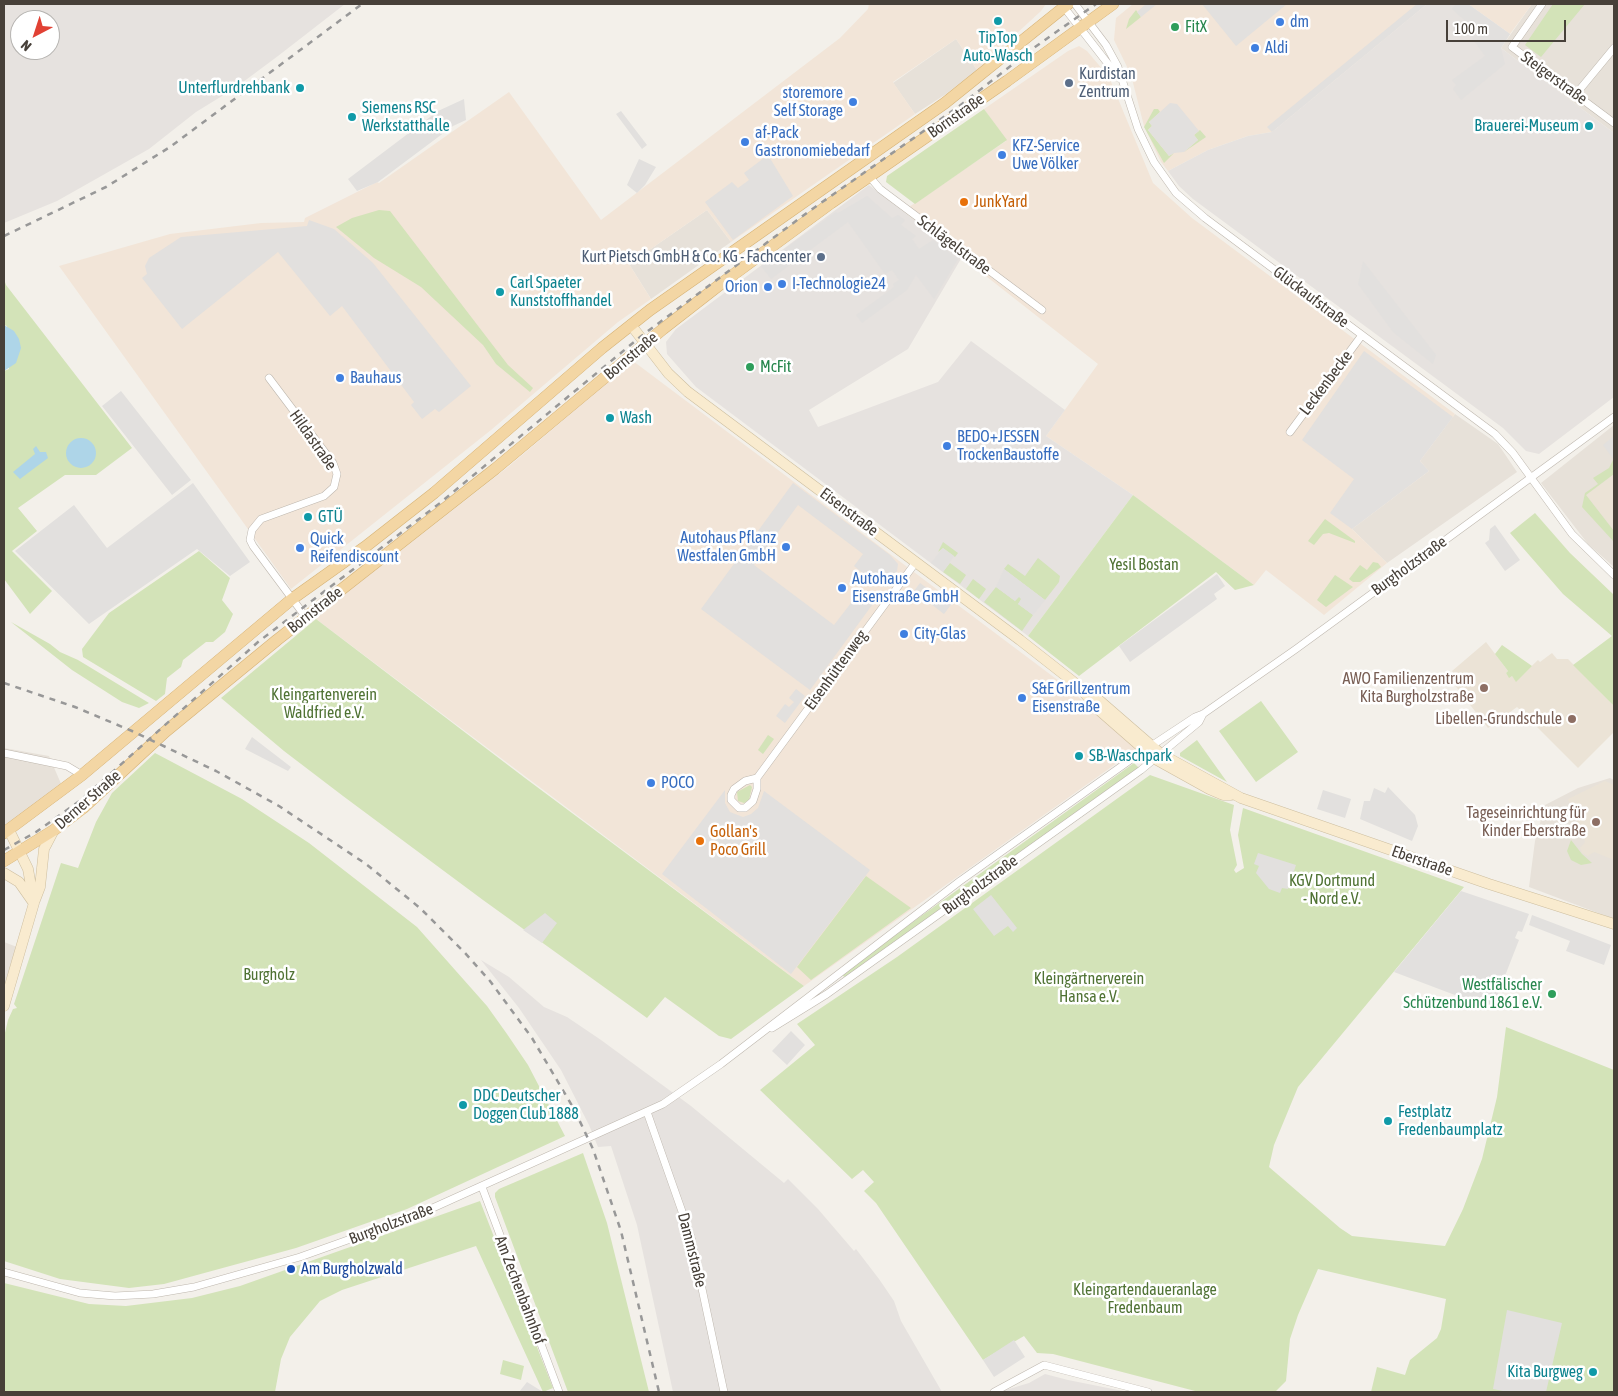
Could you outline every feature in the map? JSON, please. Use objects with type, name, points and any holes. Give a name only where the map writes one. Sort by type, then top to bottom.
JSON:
[{"type":"main road","name":"Bornstraße","points":[[166,732],[305,616],[495,469],[645,344],[757,256],[1113,4]]},
{"type":"main road","name":"Bornstraße","points":[[145,722],[292,599],[365,547],[434,493],[631,325],[951,99],[1067,5]]},
{"type":"main road","name":"Derner Straße","points":[[6,832],[82,775],[145,722]]},
{"type":"main road","name":"Derner Straße","points":[[4,861],[54,830],[83,808],[166,732]]},
{"type":"street","name":"Steigerstraße","points":[[1542,4],[1512,47],[1614,123]]},
{"type":"street","points":[[1067,5],[1084,25]]},
{"type":"street","points":[[1067,5],[1084,25]]},
{"type":"street","name":"Glückaufstraße","points":[[1084,25],[1127,90]]},
{"type":"street","name":"Glückaufstraße","points":[[1084,25],[1106,45],[1127,90],[1138,128],[1154,162],[1176,193],[1205,218],[1495,434],[1514,453],[1530,478],[1572,534],[1614,575]]},
{"type":"street","points":[[1576,94],[1614,48]]},
{"type":"street","name":"Schlägelstraße","points":[[869,176],[880,189],[1042,310]]},
{"type":"street","name":"Eisenstraße","points":[[631,325],[668,373],[688,392],[1056,667],[1080,687],[1088,700],[1148,748]]},
{"type":"street","name":"Leckenbecke","points":[[1290,432],[1362,335]]},
{"type":"street","name":"Hildastraße","points":[[269,378],[333,463],[337,474],[334,487],[324,496],[261,519],[252,530],[250,540],[253,546],[305,616]]},
{"type":"street","name":"Burgholzstraße","points":[[793,1011],[960,881],[1148,748],[1195,716],[1203,714],[1614,417]]},
{"type":"street","name":"Eisenhüttenweg","points":[[757,778],[745,781],[734,789],[731,800],[739,808],[745,808],[754,801],[757,791],[757,778],[916,562]]},
{"type":"street","name":"Burgholzstraße","points":[[4,1272],[80,1293],[115,1296],[153,1294],[194,1288],[300,1257],[415,1216],[647,1112],[676,1097],[793,1011],[1158,757],[1199,722],[1203,714]]},
{"type":"street","name":"Eberstraße","points":[[1148,748],[1158,757],[1225,789],[1231,795],[1480,881],[1614,924]]},
{"type":"street","points":[[4,754],[62,764],[82,775]]},
{"type":"street","points":[[4,1006],[40,887],[44,849],[54,830]]},
{"type":"street","points":[[6,832],[20,852],[32,881],[34,903]]},
{"type":"street","points":[[4,873],[19,882],[34,903]]},
{"type":"street","name":"Dammstraße","points":[[647,1112],[691,1237],[724,1392]]},
{"type":"street","name":"Am Zechenbahnhof","points":[[482,1187],[559,1392]]},
{"type":"street","points":[[994,1392],[1044,1365],[1148,1392]]},
{"type":"shaded area","points":[[4,4],[345,4],[235,88],[196,112],[149,149],[57,201],[4,223]]},
{"type":"shaded area","points":[[869,4],[1046,4],[1041,11],[977,70],[956,39],[893,82],[915,114],[731,242],[707,210],[629,264],[651,299],[618,322],[491,430],[291,589],[59,266],[170,234],[261,223],[304,222],[305,218],[377,182],[379,183],[509,92],[601,220],[840,38],[868,9]]},
{"type":"shaded area","points":[[1133,4],[1427,4],[1272,132],[1248,136],[1208,150],[1168,171],[1161,162],[1144,126],[1131,75],[1114,40],[1116,18]]},
{"type":"shaded area","points":[[1146,4],[1157,4],[1141,17],[1137,12]]},
{"type":"shaded area","points":[[1202,4],[1287,4],[1236,46]]},
{"type":"shaded area","points":[[1417,4],[1427,4],[1272,132],[1267,127]]},
{"type":"shaded area","points":[[1427,4],[1468,4],[1510,34],[1501,48],[1614,133],[1614,397],[1539,454],[1526,451],[1503,428],[1193,199],[1179,186],[1168,171],[1208,150],[1248,136],[1272,132]]},
{"type":"shaded area","points":[[1456,4],[1468,4],[1510,34],[1501,48],[1505,64],[1461,100],[1453,89],[1456,85],[1452,80],[1485,56],[1472,38],[1479,33],[1452,9]]},
{"type":"shaded area","points":[[1468,4],[1532,4],[1510,34]]},
{"type":"shaded area","points":[[1532,4],[1614,4],[1614,133],[1501,48]]},
{"type":"shaded area","points":[[956,39],[977,70],[946,94],[915,114],[893,83]]},
{"type":"shaded area","points":[[1079,46],[1087,51],[1109,77],[1153,183],[1192,218],[1455,414],[1420,461],[1429,471],[1352,529],[1387,563],[1324,615],[1266,570],[1254,585],[1133,495],[1046,436],[1098,364],[903,211],[1006,141],[984,109],[1068,51]]},
{"type":"shaded area","points":[[464,99],[466,120],[453,126],[378,182],[357,191],[348,179],[438,111]]},
{"type":"shaded area","points":[[1170,103],[1177,104],[1199,131],[1194,135],[1198,140],[1184,152],[1174,153],[1169,156],[1148,130],[1152,126],[1149,122]]},
{"type":"shaded area","points":[[621,111],[647,145],[642,149],[616,114]]},
{"type":"shaded area","points":[[768,155],[793,196],[733,240],[705,202],[732,182],[738,188],[749,180],[744,173]]},
{"type":"shaded area","points":[[639,159],[656,167],[645,185],[637,193],[627,185]]},
{"type":"shaded area","points":[[869,185],[962,257],[908,349],[809,410],[818,427],[938,382],[971,341],[1065,410],[1046,436],[1133,495],[1028,636],[696,387],[667,354],[666,342],[676,329]]},
{"type":"shaded area","points":[[867,196],[892,218],[898,215],[905,220],[901,225],[916,236],[912,239],[919,249],[933,240],[958,259],[934,299],[916,275],[907,290],[862,323],[856,315],[894,287],[893,284],[899,280],[892,270],[885,274],[848,222],[771,279],[761,266],[836,212],[838,213]]},
{"type":"shaded area","points":[[707,210],[731,242],[651,299],[629,264]]},
{"type":"shaded area","points":[[309,220],[334,229],[373,263],[471,386],[439,412],[435,409],[422,419],[411,405],[414,402],[342,306],[330,316],[278,252],[182,329],[142,278],[147,274],[145,266],[149,258],[181,237],[307,226]]},
{"type":"shaded area","points":[[1363,261],[1436,355],[1433,364],[1393,332],[1358,284]]},
{"type":"shaded area","points":[[1364,351],[1453,417],[1420,461],[1429,471],[1352,529],[1330,513],[1354,479],[1302,440]]},
{"type":"shaded area","points":[[633,361],[1063,684],[1138,748],[804,986],[316,619],[331,605],[508,467]]},
{"type":"shaded area","points":[[121,391],[191,480],[172,495],[102,406]]},
{"type":"shaded area","points":[[1455,414],[1498,444],[1517,472],[1387,563],[1352,529],[1429,471],[1420,461]]},
{"type":"shaded area","points":[[1614,425],[1614,567],[1588,544],[1541,483]]},
{"type":"shaded area","points":[[1614,436],[1614,460],[1603,445]]},
{"type":"shaded area","points":[[1614,474],[1614,531],[1586,495]]},
{"type":"shaded area","points":[[193,483],[250,562],[230,576],[197,549],[89,624],[15,551],[74,505],[107,548]]},
{"type":"shaded area","points":[[793,483],[890,555],[898,564],[897,571],[886,587],[867,573],[865,575],[854,566],[863,554],[798,505],[754,565],[834,625],[861,590],[875,601],[810,690],[701,609]]},
{"type":"shaded area","points":[[1495,525],[1520,560],[1505,571],[1485,543],[1489,540],[1490,529]]},
{"type":"shaded area","points":[[943,548],[954,556],[943,572],[931,563]]},
{"type":"shaded area","points":[[1004,569],[1045,600],[1033,615],[1018,604],[1021,599],[1019,597],[1015,601],[996,587]]},
{"type":"shaded area","points":[[1217,574],[1225,586],[1214,594],[1217,599],[1130,662],[1119,646]]},
{"type":"shaded area","points":[[920,583],[939,597],[942,593],[953,602],[944,614],[914,591]]},
{"type":"shaded area","name":"Libellen-Grundschule","points":[[1486,642],[1508,671],[1506,673],[1509,677],[1512,676],[1516,681],[1538,660],[1540,662],[1552,653],[1557,659],[1568,659],[1614,706],[1614,732],[1578,768],[1517,707],[1488,728],[1454,684],[1458,680],[1452,671]]},
{"type":"shaded area","points":[[796,689],[805,696],[785,723],[776,716],[785,704],[789,707],[794,702],[789,698]]},
{"type":"shaded area","points":[[252,737],[291,767],[288,771],[245,749]]},
{"type":"shaded area","points":[[4,748],[49,756],[62,786],[4,829]]},
{"type":"shaded area","points":[[1610,778],[1614,780],[1614,919],[1529,887],[1535,841],[1545,805],[1578,788]]},
{"type":"shaded area","name":"Tageseinrichtung für Kinder Eberstraße","points":[[1605,781],[1614,785],[1614,860],[1594,852],[1588,856],[1582,853],[1580,848],[1585,842],[1568,799]]},
{"type":"shaded area","points":[[1388,787],[1415,815],[1418,826],[1412,841],[1360,819],[1364,801],[1370,801],[1374,788],[1385,793]]},
{"type":"shaded area","points":[[725,790],[725,803],[730,812],[743,817],[751,814],[758,808],[764,791],[870,870],[791,974],[662,874]]},
{"type":"shaded area","points":[[1323,790],[1351,799],[1345,818],[1317,809]]},
{"type":"shaded area","points":[[1258,853],[1296,865],[1288,889],[1282,888],[1280,893],[1269,889],[1256,873],[1259,866],[1254,864]]},
{"type":"shaded area","points":[[1461,891],[1529,914],[1522,932],[1518,931],[1515,938],[1519,940],[1492,1009],[1394,972]]},
{"type":"shaded area","points":[[991,895],[1017,928],[1013,932],[1008,926],[994,936],[973,909]]},
{"type":"shaded area","points":[[545,913],[557,923],[542,943],[523,930]]},
{"type":"shaded area","points":[[1532,915],[1611,945],[1604,965],[1566,951],[1570,941],[1529,925]]},
{"type":"shaded area","points":[[4,942],[17,947],[4,987]]},
{"type":"shaded area","points":[[481,960],[509,977],[544,1007],[567,1017],[601,1040],[691,1106],[784,1183],[788,1179],[818,1209],[854,1251],[856,1249],[879,1279],[894,1301],[901,1321],[942,1392],[673,1392],[637,1225],[611,1146],[598,1147],[561,1070],[519,1008]]},
{"type":"shaded area","points":[[791,1031],[805,1045],[787,1065],[772,1051]]},
{"type":"shaded area","points":[[1507,1310],[1562,1323],[1546,1392],[1508,1392],[1493,1389]]},
{"type":"shaded area","points":[[1014,1340],[1025,1357],[994,1377],[983,1360]]},
{"type":"shaded area","points":[[1045,1374],[1128,1392],[999,1392],[1029,1383]]},
{"type":"shaded area","points":[[527,1382],[543,1392],[519,1392]]},
{"type":"green space","points":[[1553,4],[1585,4],[1541,57],[1525,45]]},
{"type":"green space","points":[[1136,10],[1141,17],[1126,29],[1129,19]]},
{"type":"green space","points":[[984,109],[1007,140],[915,204],[886,182],[887,176]]},
{"type":"green space","points":[[1154,109],[1158,109],[1160,112],[1149,122],[1152,126],[1148,130],[1169,156],[1174,153],[1164,163],[1144,127]]},
{"type":"green space","points":[[1200,130],[1206,137],[1184,152],[1198,140],[1194,135]]},
{"type":"green space","points":[[379,210],[390,211],[508,365],[533,388],[530,392],[496,364],[483,345],[421,287],[374,258],[336,227],[352,218]]},
{"type":"green space","points":[[4,279],[6,285],[132,448],[96,475],[65,475],[18,508],[37,531],[12,551],[52,591],[30,614],[4,579],[4,371],[9,369],[7,326],[4,325]]},
{"type":"green space","points":[[1613,460],[1614,474],[1586,495],[1614,531],[1614,542],[1582,507],[1585,493],[1598,484],[1593,478],[1609,468]]},
{"type":"green space","name":"Yesil Bostan","points":[[1133,495],[1254,585],[1235,590],[1216,572],[1079,676],[1028,636]]},
{"type":"green space","points":[[1535,513],[1570,553],[1614,595],[1614,706],[1573,665],[1612,636],[1563,594],[1510,533]]},
{"type":"green space","points":[[1325,519],[1355,541],[1355,543],[1329,533],[1323,534],[1314,545],[1308,541]]},
{"type":"green space","points":[[943,542],[958,553],[955,557],[943,548],[938,552]]},
{"type":"green space","points":[[199,551],[230,578],[222,600],[233,614],[225,632],[213,642],[206,642],[183,660],[181,667],[167,678],[165,694],[156,701],[83,657],[82,649],[109,613]]},
{"type":"green space","points":[[1038,558],[1060,576],[1059,582],[1045,600],[1004,569],[1008,564],[1025,576]]},
{"type":"green space","points":[[1373,562],[1378,563],[1381,567],[1360,582],[1353,582],[1349,579],[1360,565],[1367,570]]},
{"type":"green space","points":[[950,563],[966,575],[960,584],[943,572]]},
{"type":"green space","points":[[1335,575],[1353,587],[1326,607],[1317,600]]},
{"type":"green space","points":[[973,579],[986,589],[979,599],[966,589]]},
{"type":"green space","points":[[996,587],[1015,601],[1019,596],[1022,599],[1018,604],[1033,615],[1022,631],[984,602]]},
{"type":"green space","name":"Kleingartenverein Waldfried e.V.","points":[[316,619],[804,986],[731,1039],[719,1036],[665,997],[647,1018],[343,796],[284,751],[221,698]]},
{"type":"green space","points":[[11,622],[149,703],[139,708],[122,702],[72,670]]},
{"type":"green space","points":[[1502,645],[1532,666],[1516,682],[1512,676],[1509,678],[1506,673],[1508,671],[1495,654]]},
{"type":"green space","points":[[1261,701],[1298,752],[1256,782],[1219,731]]},
{"type":"green space","points":[[768,735],[774,739],[763,754],[758,750]]},
{"type":"green space","points":[[1197,740],[1227,782],[1180,756],[1180,753]]},
{"type":"green space","name":"Burgholz","points":[[155,753],[242,799],[309,843],[417,927],[487,1006],[507,1034],[528,1065],[565,1136],[407,1209],[296,1248],[164,1284],[129,1288],[60,1279],[4,1261],[4,1037],[8,1020],[13,1009],[17,1008],[14,1004],[61,863],[78,868],[96,822],[112,793]]},
{"type":"green space","points":[[1134,763],[1139,768],[889,947],[845,977],[843,976],[843,973],[885,942]]},
{"type":"green space","points":[[1150,775],[1234,805],[1230,830],[1237,865],[1234,870],[1236,873],[1244,868],[1238,835],[1243,808],[1464,887],[1298,1087],[1274,1145],[1269,1167],[1340,1228],[1352,1236],[1445,1246],[1463,1209],[1482,1159],[1497,1097],[1506,1027],[1614,1070],[1614,1392],[1371,1392],[1377,1367],[1405,1375],[1410,1360],[1437,1338],[1441,1329],[1446,1299],[1318,1269],[1290,1339],[1286,1381],[1275,1392],[1199,1392],[1053,1354],[1037,1353],[1024,1336],[983,1360],[876,1203],[864,1191],[874,1182],[863,1170],[852,1179],[760,1090],[815,1045],[797,1024],[897,957]]},
{"type":"green space","points":[[750,785],[752,787],[749,800],[744,803],[738,801],[737,792]]},
{"type":"green space","points":[[1571,840],[1592,863],[1581,865],[1571,860],[1567,851]]},
{"type":"green space","points":[[866,876],[911,908],[811,980],[797,967]]},
{"type":"green space","points":[[583,1153],[607,1223],[649,1392],[568,1392],[495,1197],[495,1193],[499,1189]]},
{"type":"green space","points":[[480,1201],[553,1388],[543,1392],[476,1246],[342,1290],[320,1301],[290,1337],[281,1359],[275,1392],[4,1392],[4,1283],[89,1304],[126,1306],[192,1298],[240,1286]]},
{"type":"green space","points":[[503,1360],[524,1366],[521,1380],[500,1374]]},
{"type":"water","points":[[4,325],[14,331],[19,339],[21,348],[16,363],[4,371]]},
{"type":"water","points":[[81,438],[91,443],[96,453],[91,463],[81,468],[71,463],[66,453],[71,443]]},
{"type":"water","points":[[36,446],[40,452],[46,452],[48,458],[20,479],[13,472],[35,454],[33,449]]},
{"type":"railway","points":[[4,236],[106,187],[170,147],[362,4]]},
{"type":"railway","points":[[4,850],[36,832],[81,800],[258,642],[440,503],[640,337],[808,212],[958,107],[1035,47],[1096,4]]},
{"type":"railway","points":[[4,683],[75,707],[132,731],[216,771],[279,806],[366,864],[420,908],[465,953],[490,981],[532,1038],[574,1109],[593,1149],[621,1231],[659,1392]]},
{"type":"place","name":"TipTop Auto-Wasch","points":[[998,21]]},
{"type":"place","name":"dm","points":[[1280,22]]},
{"type":"place","name":"FitX","points":[[1175,27]]},
{"type":"place","name":"Aldi","points":[[1255,48]]},
{"type":"place","name":"Kurdistan Zentrum","points":[[1069,83]]},
{"type":"place","name":"Unterflurdrehbank","points":[[300,88]]},
{"type":"place","name":"storemore Self Storage","points":[[853,102]]},
{"type":"place","name":"Siemens RSC Werkstatthalle","points":[[352,117]]},
{"type":"place","name":"Brauerei-Museum","points":[[1589,126]]},
{"type":"place","name":"af-Pack Gastronomiebedarf","points":[[745,142]]},
{"type":"place","name":"KFZ-Service Uwe Völker","points":[[1002,155]]},
{"type":"place","name":"JunkYard","points":[[964,202]]},
{"type":"place","name":"Kurt Pietsch GmbH & Co. KG - Fachcenter","points":[[821,257]]},
{"type":"place","name":"I-Technologie24","points":[[782,284]]},
{"type":"place","name":"Orion","points":[[768,287]]},
{"type":"place","name":"Carl Spaeter Kunststoffhandel","points":[[500,292]]},
{"type":"place","name":"McFit","points":[[750,367]]},
{"type":"place","name":"Bauhaus","points":[[340,378]]},
{"type":"place","name":"Wash","points":[[610,418]]},
{"type":"place","name":"BEDO+JESSEN TrockenBaustoffe","points":[[947,446]]},
{"type":"place","name":"GTÜ","points":[[308,517]]},
{"type":"place","name":"Autohaus Pflanz Westfalen GmbH","points":[[786,547]]},
{"type":"place","name":"Quick Reifendiscount","points":[[300,548]]},
{"type":"place","name":"Autohaus Eisenstraße GmbH","points":[[842,588]]},
{"type":"place","name":"City-Glas","points":[[904,634]]},
{"type":"place","name":"AWO Familienzentrum Kita Burgholzstraße","points":[[1484,688]]},
{"type":"place","name":"S&E Grillzentrum Eisenstraße","points":[[1022,698]]},
{"type":"place","name":"Libellen-Grundschule","points":[[1572,719]]},
{"type":"place","name":"SB-Waschpark","points":[[1079,756]]},
{"type":"place","name":"POCO","points":[[651,783]]},
{"type":"place","name":"Tageseinrichtung für Kinder Eberstraße","points":[[1596,822]]},
{"type":"place","name":"Gollan's Poco Grill","points":[[700,841]]},
{"type":"place","name":"Westfälischer Schützenbund 1861 e.V.","points":[[1552,994]]},
{"type":"place","name":"DDC Deutscher Doggen Club 1888","points":[[463,1105]]},
{"type":"place","name":"Festplatz Fredenbaumplatz","points":[[1388,1121]]},
{"type":"place","name":"Am Burgholzwald","points":[[291,1269]]},
{"type":"place","name":"Kita Burgweg","points":[[1593,1372]]},
{"type":"park label","name":"KGV Dortmund - Nord e.V.","points":[[1332,890]]},
{"type":"park label","name":"Kleingärtnerverein Hansa e.V.","points":[[1089,988]]},
{"type":"park label","name":"Kleingartendaueranlage Fredenbaum","points":[[1145,1299]]}]
